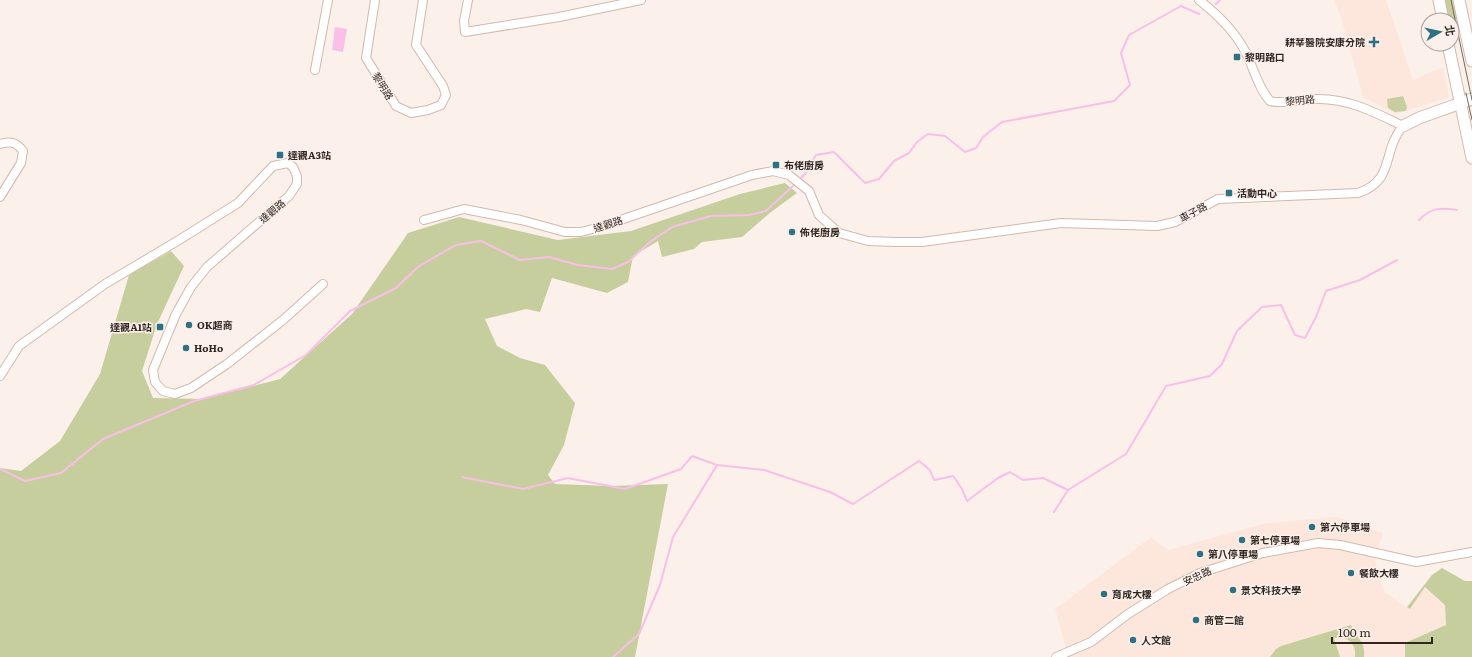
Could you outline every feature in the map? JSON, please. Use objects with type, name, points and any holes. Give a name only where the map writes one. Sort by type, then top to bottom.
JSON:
[{"type":"street","points":[[315,70],[328,0]]},
{"type":"street","name":"黎明路","points":[[375,0],[366,58],[396,106],[411,113],[428,110],[441,105],[446,96],[443,86],[416,45],[423,0]]},
{"type":"street","points":[[468,0],[464,21],[465,32],[559,17],[641,0]]},
{"type":"street","name":"黎明路","points":[[1199,0],[1218,15],[1230,29],[1244,50],[1264,93],[1270,101],[1280,102],[1318,99],[1333,100],[1361,106],[1403,126]]},
{"type":"street","points":[[1439,0],[1441,12]]},
{"type":"street","points":[[1458,0],[1472,61]]},
{"type":"street","points":[[1450,52],[1472,158]]},
{"type":"street","points":[[1403,126],[1413,120],[1472,99]]},
{"type":"street","name":"車子路","points":[[789,175],[809,192],[819,215],[824,221],[839,233],[868,240],[922,242],[1061,223],[1157,226],[1175,222],[1218,199],[1358,193],[1374,186],[1380,180],[1391,145],[1403,126]]},
{"type":"street","points":[[0,144],[9,142],[16,143],[23,152],[21,163],[0,197]]},
{"type":"street","name":"達觀路","points":[[0,376],[19,346],[105,284],[179,240],[238,202],[273,166],[281,163],[288,163],[293,167],[297,176],[297,184],[289,196],[207,266],[191,287],[176,314],[153,370],[155,382],[163,391],[175,394],[191,388],[233,359],[283,320],[323,284]]},
{"type":"street","name":"達觀路","points":[[424,220],[464,209],[521,220],[565,232],[581,232],[600,228],[752,175],[773,171],[789,175]]},
{"type":"street","name":"安忠路","points":[[1056,657],[1091,642],[1128,614],[1168,589],[1200,573],[1263,553],[1318,543],[1340,545],[1416,562],[1472,552]]},
{"type":"shaded area","name":"耕莘醫院安康分院","points":[[1334,0],[1386,0],[1413,80],[1443,67],[1449,97],[1396,114],[1363,97],[1341,17]]},
{"type":"shaded area","points":[[335,27],[347,29],[343,52],[332,50]]},
{"type":"shaded area","name":"景文科技大學","points":[[1337,517],[1383,533],[1375,561],[1385,592],[1410,609],[1425,587],[1445,605],[1446,625],[1406,643],[1405,657],[1064,657],[1068,655],[1055,609],[1151,537],[1168,550],[1267,523]]},
{"type":"green space","points":[[1443,0],[1454,0],[1457,12],[1446,12]]},
{"type":"green space","points":[[1455,52],[1456,52],[1461,79]]},
{"type":"green space","points":[[1403,96],[1407,107],[1406,111],[1395,112],[1388,108],[1387,99]]},
{"type":"green space","points":[[785,183],[797,193],[771,212],[742,237],[702,242],[694,249],[662,257],[658,241],[633,256],[628,282],[607,293],[552,278],[540,312],[526,309],[485,319],[497,346],[520,358],[545,365],[575,403],[564,445],[548,475],[555,484],[611,486],[668,484],[635,657],[0,657],[0,468],[21,471],[60,441],[100,374],[129,275],[171,251],[184,266],[157,324],[142,371],[153,398],[202,399],[280,379],[352,314],[408,233],[459,217],[558,240],[631,231],[740,194]]},
{"type":"green space","points":[[1442,568],[1465,581],[1472,581],[1472,657],[1405,657],[1405,643],[1446,625],[1445,605],[1425,587],[1410,609],[1407,607],[1432,575]]},
{"type":"green space","points":[[1351,625],[1362,643],[1364,657],[1355,657],[1353,644],[1347,639],[1339,637],[1334,638],[1340,657],[1270,657],[1276,649],[1281,646]]},
{"type":"waterway","points":[[1216,4],[1220,0]]},
{"type":"waterway","points":[[799,180],[805,174],[816,155],[834,152],[865,183],[879,179],[894,161],[909,153],[917,142],[928,134],[945,136],[965,152],[976,148],[983,137],[1002,122],[1114,101],[1130,85],[1121,53],[1129,35],[1181,6],[1199,14]]},
{"type":"waterway","points":[[0,469],[25,481],[61,473],[103,439],[194,401],[254,385],[306,355],[350,311],[396,288],[419,266],[456,245],[481,241],[520,260],[549,257],[578,265],[612,269],[628,262],[650,242],[672,227],[711,216],[749,215],[766,211],[796,183]]},
{"type":"waterway","points":[[1419,220],[1436,209],[1457,210]]},
{"type":"waterway","points":[[462,477],[523,489],[568,478],[625,489],[681,469],[692,456],[717,465],[764,470],[830,492],[853,504],[919,461],[930,470],[934,480],[953,476],[962,489],[967,501],[998,478],[1010,472],[1023,480],[1043,478],[1068,490],[1126,454],[1166,386],[1210,376],[1222,364],[1237,331],[1262,307],[1281,305],[1295,335],[1305,338],[1316,317],[1326,291],[1360,280],[1397,260]]},
{"type":"waterway","points":[[613,657],[639,634],[660,585],[673,537],[717,465]]},
{"type":"waterway","points":[[1054,512],[1068,490]]},
{"type":"tram line","points":[[1451,0],[1472,100]]},
{"type":"tram line","points":[[1466,93],[1472,120]]},
{"type":"place","name":"耕莘醫院安康分院","points":[[1374,42]]},
{"type":"place","name":"黎明路口","points":[[1237,57]]},
{"type":"place","name":"達觀A3站","points":[[280,155]]},
{"type":"place","name":"布佬廚房","points":[[776,165]]},
{"type":"place","name":"活動中心","points":[[1229,193]]},
{"type":"place","name":"佈佬廚房","points":[[792,232]]},
{"type":"place","name":"OK超商","points":[[189,325]]},
{"type":"place","name":"達觀A1站","points":[[160,327]]},
{"type":"place","name":"HoHo","points":[[186,348]]},
{"type":"place","name":"第六停車場","points":[[1312,527]]},
{"type":"place","name":"第七停車場","points":[[1242,540]]},
{"type":"place","name":"第八停車場","points":[[1200,554]]},
{"type":"place","name":"餐飲大樓","points":[[1351,573]]},
{"type":"place","name":"景文科技大學","points":[[1233,590]]},
{"type":"place","name":"育成大樓","points":[[1104,594]]},
{"type":"place","name":"商管二館","points":[[1196,620]]},
{"type":"place","name":"人文館","points":[[1133,640]]}]
